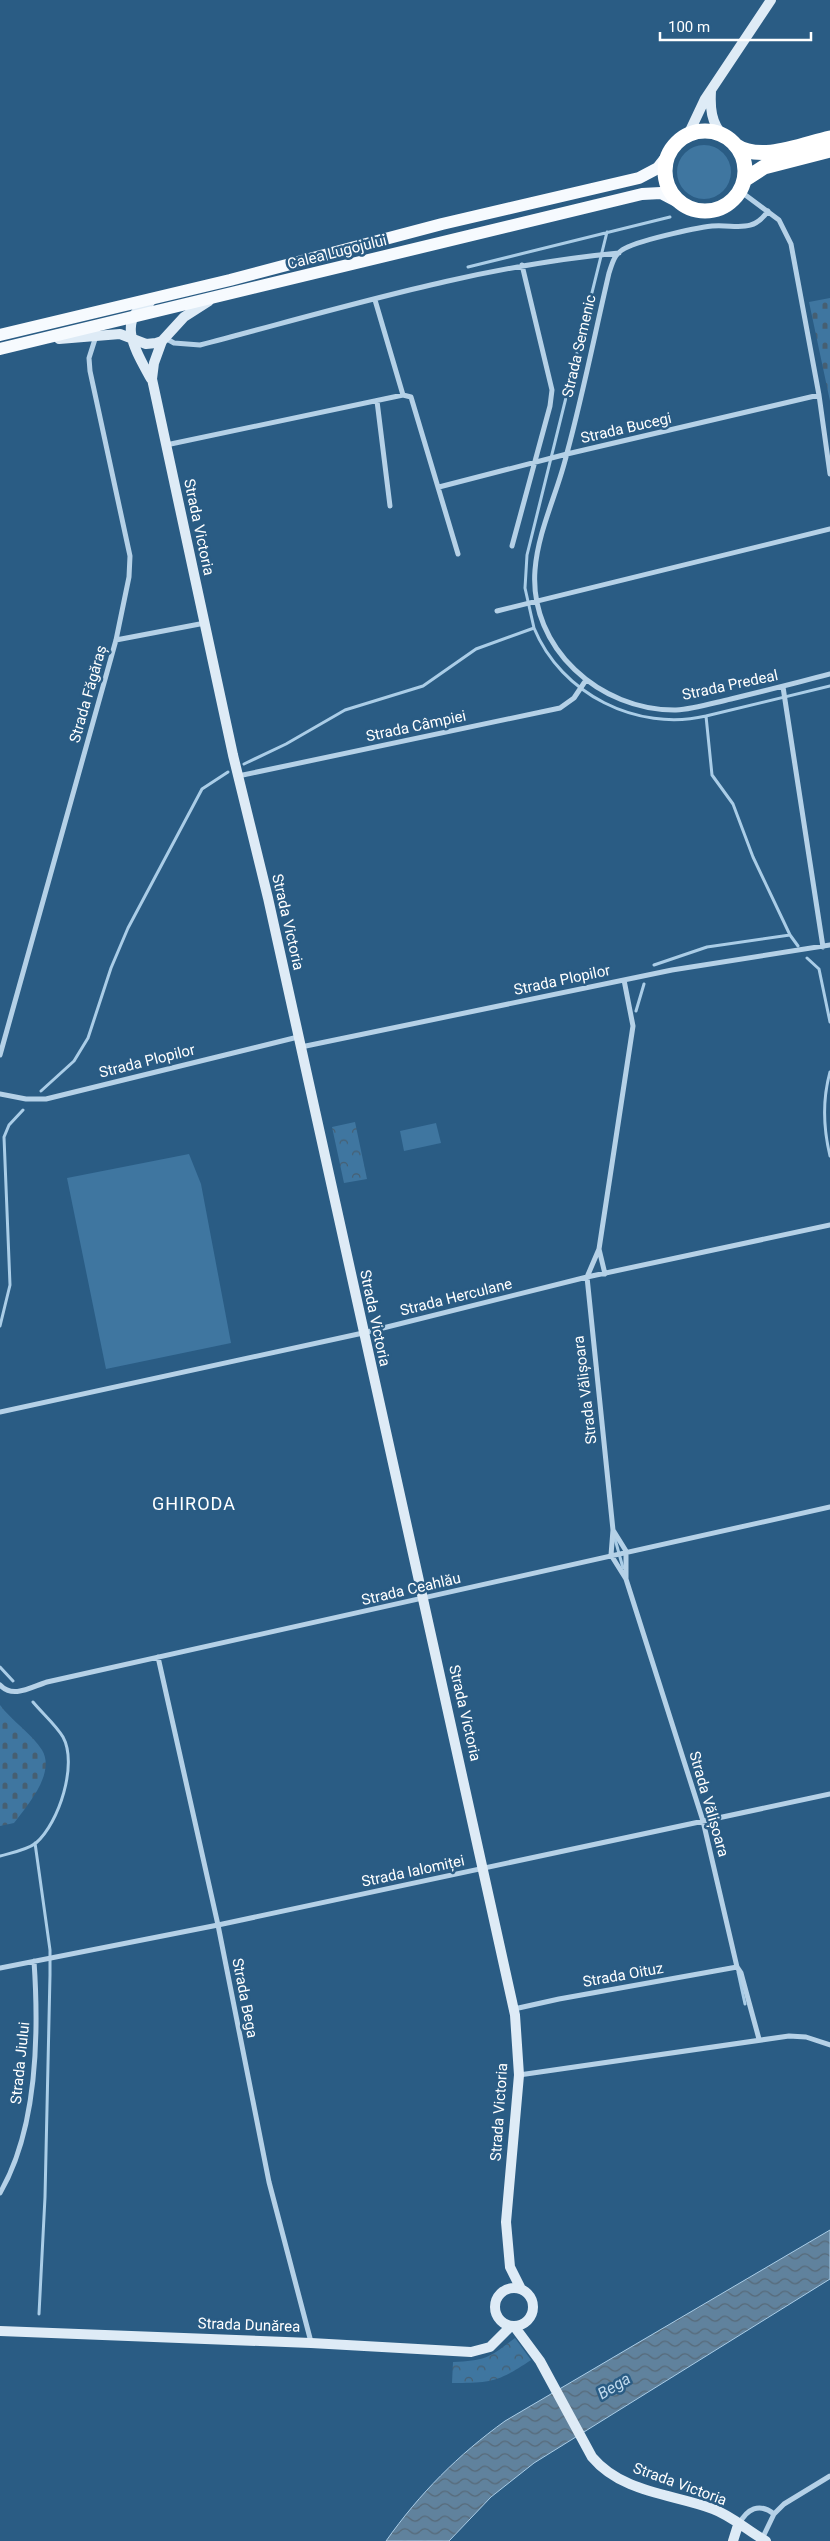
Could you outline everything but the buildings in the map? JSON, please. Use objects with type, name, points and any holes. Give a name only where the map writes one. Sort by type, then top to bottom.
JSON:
[{"type":"highway","points":[[830,138],[775,150],[755,152],[744,150],[727,139],[706,131],[688,135],[677,142],[668,154],[665,168],[666,182],[670,192],[680,203],[698,211],[714,210],[729,203],[742,185],[764,167],[830,150]]},
{"type":"highway","points":[[727,139],[743,159],[742,185]]},
{"type":"main road","name":"Calea Lugojului","points":[[0,335],[163,296],[442,224],[642,177],[658,168],[668,154]]},
{"type":"main road","name":"Calea Lugojului","points":[[0,350],[646,193],[666,195],[680,203]]},
{"type":"street","points":[[688,135],[704,99],[772,0]]},
{"type":"street","points":[[711,91],[712,117],[716,128],[727,139]]},
{"type":"street","points":[[742,185],[768,212],[779,220],[791,244],[819,395],[830,474]]},
{"type":"street","points":[[31,342],[120,334],[146,344],[164,339],[174,343],[200,345],[474,273],[565,258],[619,252],[632,246],[710,226],[752,226],[761,221],[768,212]]},
{"type":"street","name":"Strada Semenic","points":[[537,601],[534,579],[537,557],[567,454],[609,273],[619,252]]},
{"type":"street","points":[[512,546],[550,406],[552,390],[522,265]]},
{"type":"street","points":[[131,318],[139,307],[163,296]]},
{"type":"street","name":"Strada Victoria","points":[[152,380],[154,363],[164,339],[184,316],[217,297]]},
{"type":"street","points":[[375,300],[403,395]]},
{"type":"street","name":"Strada Victoria","points":[[131,318],[132,338],[152,380],[233,755],[268,898],[514,2009],[519,2076],[506,2222],[510,2267],[503,2291]]},
{"type":"street","name":"Strada Făgăraș","points":[[0,1055],[116,640],[129,577],[130,556],[90,371],[89,358],[96,336]]},
{"type":"street","points":[[166,445],[403,395],[411,397],[458,554]]},
{"type":"street","name":"Strada Bucegi","points":[[439,487],[567,454],[819,395]]},
{"type":"street","points":[[377,401],[390,506]]},
{"type":"street","points":[[497,611],[830,529]]},
{"type":"street","name":"Strada Predeal","points":[[537,601],[545,628],[556,649],[584,682],[620,698],[668,710],[689,709],[783,689],[830,674]]},
{"type":"street","points":[[116,640],[205,623]]},
{"type":"street","name":"Strada Câmpiei","points":[[238,776],[560,708],[569,704],[584,682]]},
{"type":"street","points":[[783,689],[823,947]]},
{"type":"street","name":"Strada Plopilor","points":[[0,1094],[46,1099],[300,1042],[672,970],[830,945]]},
{"type":"street","name":"Strada Vălișoara","points":[[624,980],[633,1026],[599,1249],[588,1277],[613,1530],[612,1554],[626,1579],[703,1821],[737,1967],[741,1973],[758,2039]]},
{"type":"street","name":"Strada Herculane","points":[[0,1412],[363,1333],[588,1277],[830,1225]]},
{"type":"street","name":"Strada Vălișoara","points":[[599,1249],[603,1274]]},
{"type":"street","name":"Strada Ceahlău","points":[[0,1686],[7,1692],[14,1693],[47,1682],[424,1600],[612,1554],[830,1507]]},
{"type":"street","name":"Strada Vălișoara","points":[[613,1530],[625,1552],[626,1579]]},
{"type":"street","name":"Strada Bega","points":[[158,1658],[218,1926],[269,2182],[311,2343]]},
{"type":"street","name":"Strada Ialomiței","points":[[0,1968],[218,1926],[830,1794]]},
{"type":"street","name":"Strada Jiului","points":[[0,2193],[19,2152],[36,2053],[38,2011],[34,1961]]},
{"type":"street","name":"Strada Oituz","points":[[514,2009],[737,1967]]},
{"type":"street","points":[[519,2076],[758,2039],[789,2036],[806,2037],[830,2045]]},
{"type":"street","name":"Strada Victoria","points":[[510,2267],[521,2289]]},
{"type":"street","points":[[494,2343],[498,2318],[494,2307],[495,2301],[503,2291],[514,2288],[521,2289],[529,2296],[533,2305],[528,2320],[512,2326],[498,2318]]},
{"type":"street","name":"Strada Victoria","points":[[528,2320],[530,2345]]},
{"type":"street","name":"Strada Victoria","points":[[512,2326],[530,2345],[592,2457],[600,2466],[617,2477],[660,2496],[714,2509],[764,2540]]},
{"type":"street","name":"Strada Dunărea","points":[[0,2330],[311,2343],[471,2352],[484,2349],[494,2343],[512,2326]]},
{"type":"street","points":[[764,2540],[774,2514],[784,2504],[830,2476]]},
{"type":"street","points":[[733,2541],[738,2525],[746,2513],[755,2508],[766,2508],[774,2514]]},
{"type":"green space","points":[[704,145],[714,147],[723,153],[729,162],[731,172],[729,182],[723,191],[714,197],[704,199],[694,197],[685,191],[679,182],[677,172],[679,162],[685,153],[694,147]]},
{"type":"green space","points":[[830,298],[830,401],[809,302]]},
{"type":"green space","points":[[355,1122],[367,1179],[344,1183],[332,1127]]},
{"type":"green space","points":[[436,1123],[441,1143],[404,1151],[400,1131]]},
{"type":"green space","points":[[189,1154],[201,1184],[231,1343],[106,1369],[67,1178]]},
{"type":"green space","points":[[0,1705],[38,1744],[45,1759],[45,1769],[43,1779],[26,1808],[14,1823],[0,1826]]},
{"type":"green space","points":[[515,2338],[531,2360],[494,2380],[452,2383],[453,2362],[487,2357]]},
{"type":"water","name":"Bega","points":[[830,2230],[830,2279],[534,2463],[491,2497],[449,2541],[386,2541],[426,2491],[471,2447],[505,2421]]},
{"type":"waterway","points":[[468,267],[670,217]]},
{"type":"waterway","points":[[534,628],[525,588],[527,555],[607,232]]},
{"type":"waterway","points":[[244,764],[286,744],[345,710],[423,686],[476,649],[534,628],[546,651],[563,672],[582,689],[604,703],[628,713],[654,718],[680,720],[706,716],[712,775],[733,804],[753,857],[790,935],[798,946]]},
{"type":"waterway","points":[[706,716],[830,686]]},
{"type":"waterway","points":[[41,1091],[74,1061],[88,1038],[111,968],[128,928],[202,789],[228,772]]},
{"type":"waterway","points":[[654,965],[707,947],[790,935]]},
{"type":"waterway","points":[[807,958],[819,969],[830,1022]]},
{"type":"waterway","points":[[636,1011],[644,984]]},
{"type":"waterway","points":[[830,1072],[824,1114],[830,1156]]},
{"type":"waterway","points":[[0,1326],[10,1285],[4,1137],[9,1125],[23,1110]]},
{"type":"waterway","points":[[615,1539],[623,1568]]},
{"type":"waterway","points":[[0,1667],[13,1681]]},
{"type":"waterway","points":[[0,1856],[28,1848],[36,1843],[52,1822],[64,1793],[67,1777],[67,1748],[63,1737],[33,1702]]},
{"type":"waterway","points":[[35,1843],[50,1950],[45,2197],[39,2314]]},
{"type":"waterway","points":[[738,1972],[745,2004]]},
{"type":"district","name":"GHIRODA","points":[[194,1503]]}]
